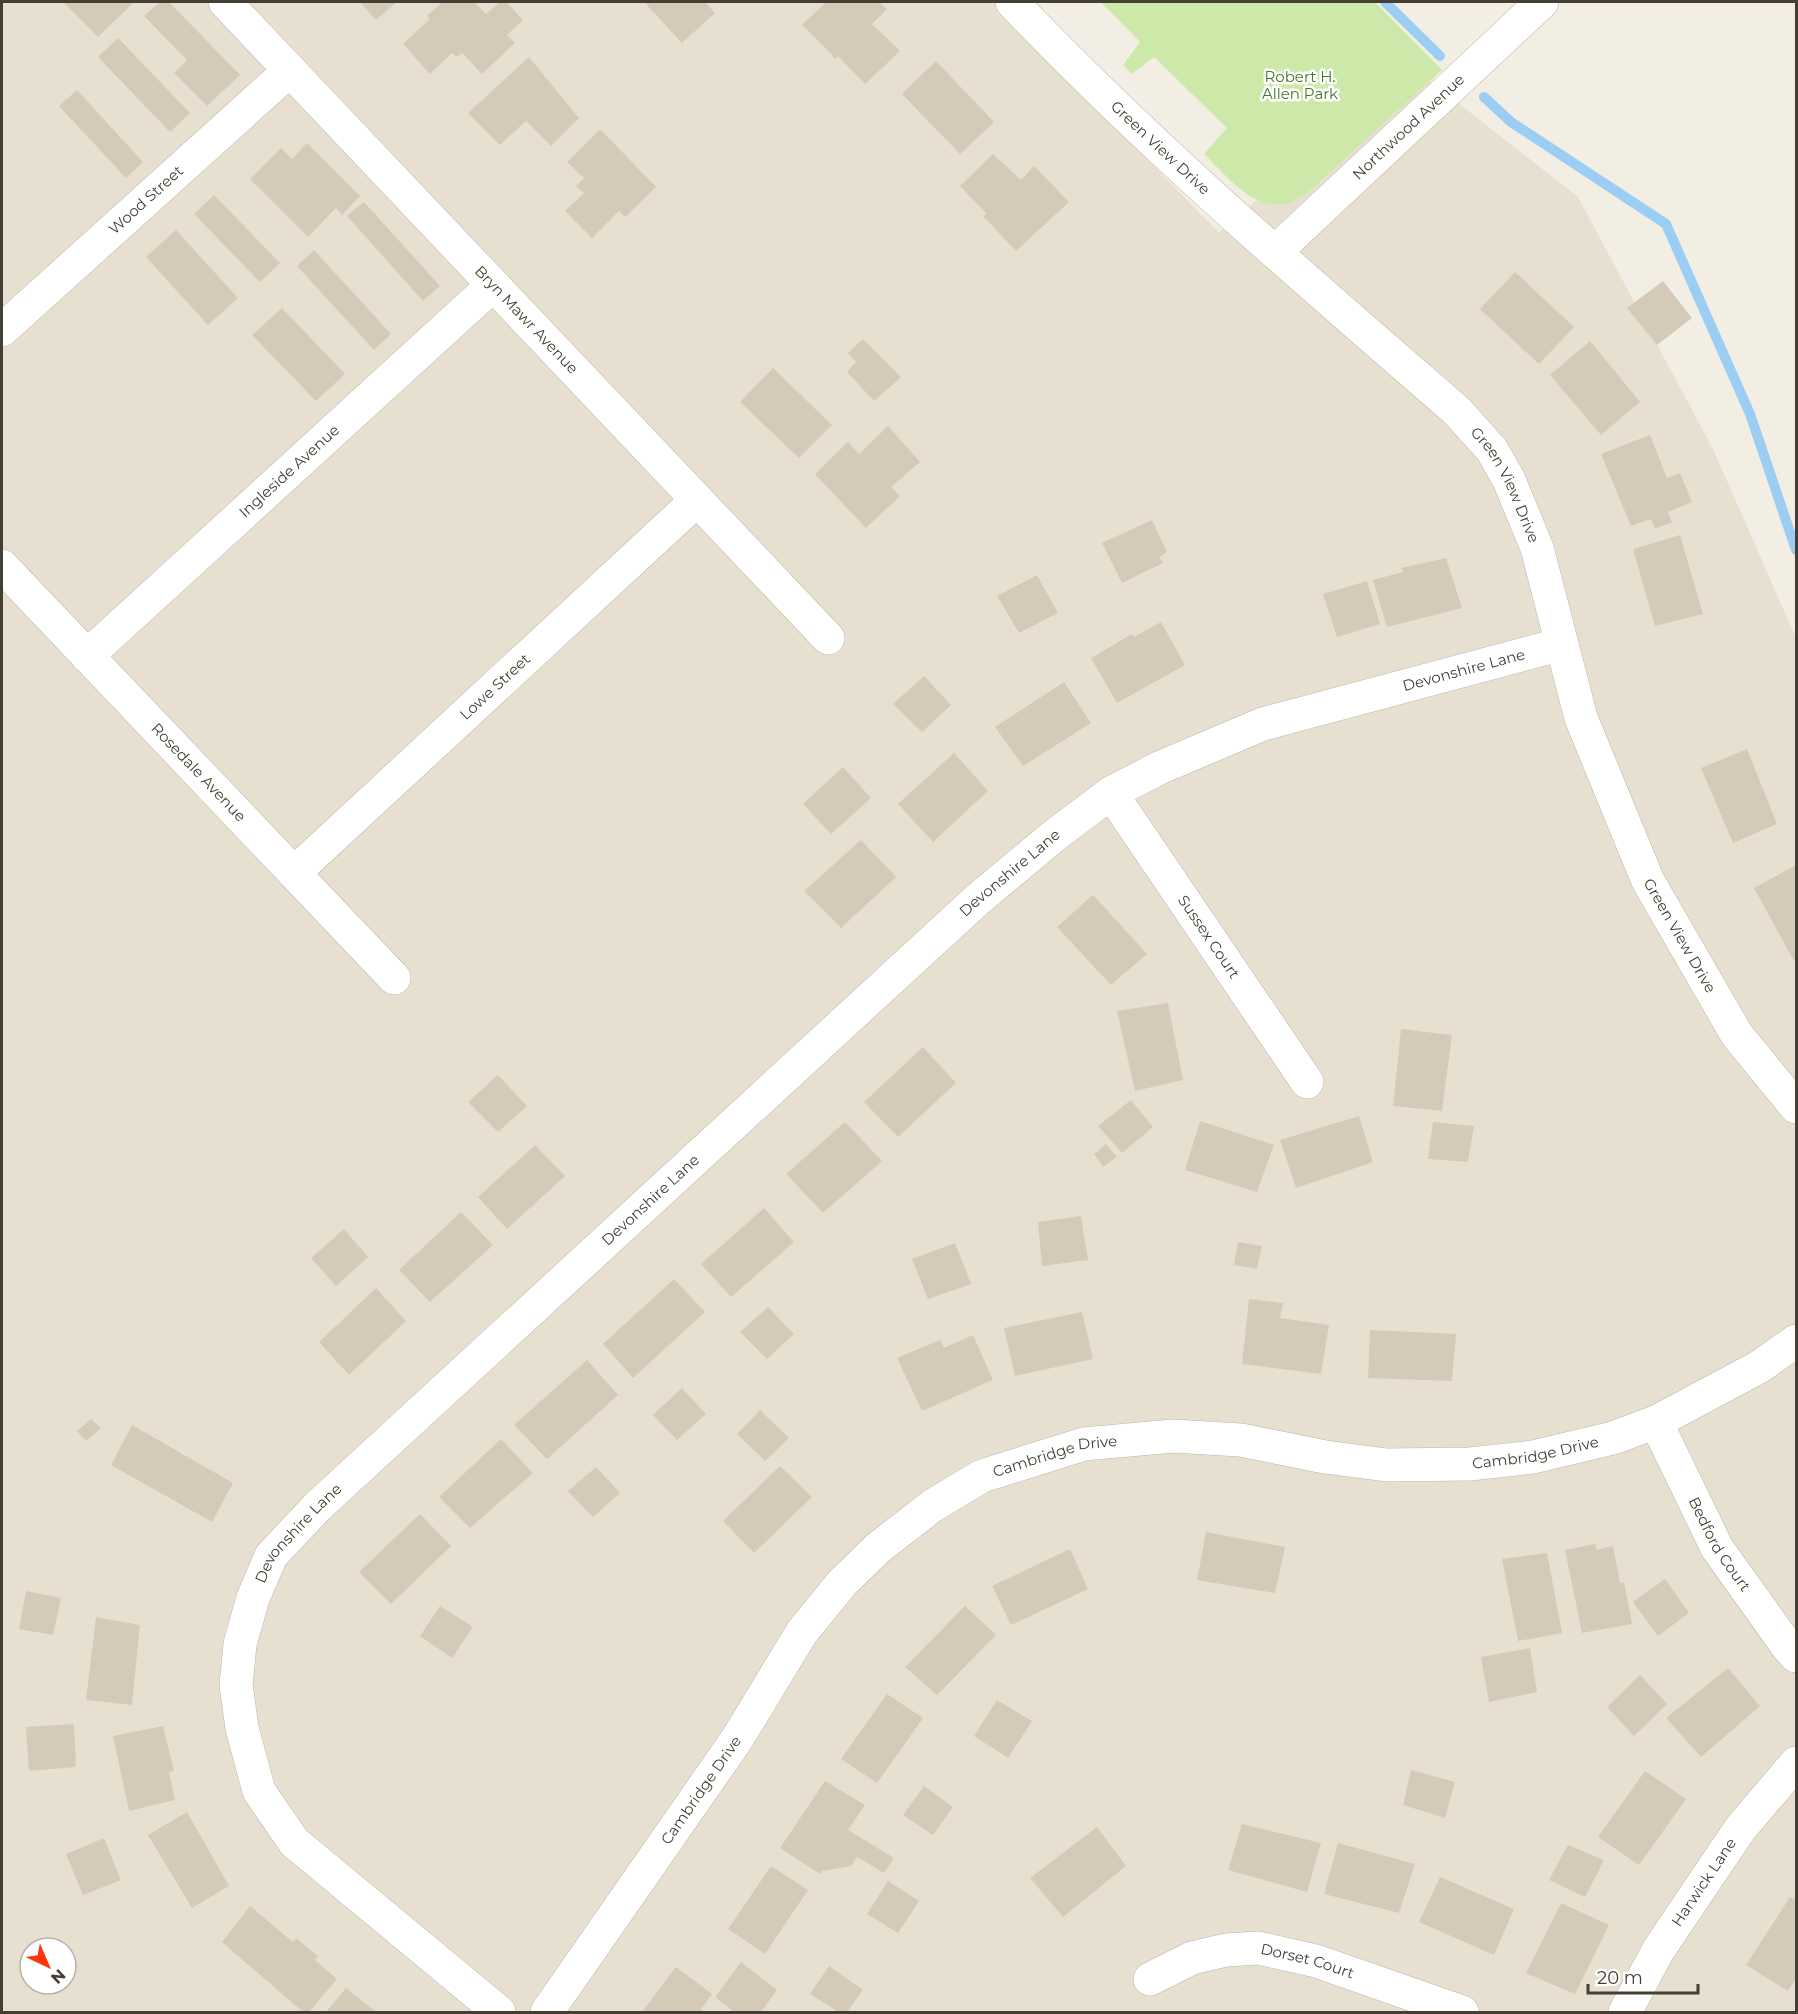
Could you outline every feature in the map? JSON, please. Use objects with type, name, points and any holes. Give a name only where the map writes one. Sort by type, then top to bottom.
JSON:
[{"type":"street","name":"Bryn Mawr Avenue","points":[[225,2],[828,638]]},
{"type":"street","name":"Green View Drive","points":[[1012,2],[1185,172],[1457,411],[1492,450],[1509,480],[1537,548],[1581,718],[1648,882],[1737,1035],[1797,1107]]},
{"type":"street","name":"Northwood Avenue","points":[[1275,252],[1542,2]]},
{"type":"street","name":"Wood Street","points":[[2,330],[290,70]]},
{"type":"street","name":"Ingleside Avenue","points":[[87,657],[493,285]]},
{"type":"street","name":"Lowe Street","points":[[294,873],[697,500]]},
{"type":"street","name":"Rosedale Avenue","points":[[2,566],[394,978]]},
{"type":"street","name":"Devonshire Lane","points":[[500,2013],[294,1842],[259,1791],[242,1728],[236,1685],[240,1644],[253,1598],[271,1556],[326,1499],[977,900],[1054,835],[1111,793],[1159,768],[1263,724],[1562,644]]},
{"type":"street","name":"Sussex Court","points":[[1111,793],[1307,1082]]},
{"type":"street","name":"Cambridge Drive","points":[[547,2013],[737,1739],[802,1632],[842,1583],[878,1548],[932,1506],[982,1476],[1084,1444],[1173,1436],[1241,1440],[1325,1457],[1387,1465],[1470,1464],[1533,1457],[1613,1437],[1656,1422],[1759,1367],[1797,1341]]},
{"type":"street","name":"Bedford Court","points":[[1656,1422],[1717,1548],[1787,1646],[1797,1656]]},
{"type":"street","name":"Harwick Lane","points":[[1625,2013],[1659,1949],[1740,1828],[1797,1763]]},
{"type":"street","name":"Dorset Court","points":[[1150,1979],[1192,1958],[1226,1950],[1258,1948],[1316,1961],[1462,2013]]},
{"type":"shaded area","points":[[2,2],[994,2],[1219,233],[1410,65],[1578,197],[1713,449],[1796,638],[1796,2012],[2,2012]]},
{"type":"green space","name":"Robert H. Allen Park","points":[[1101,2],[1375,2],[1442,70],[1306,194],[1284,204],[1272,204],[1250,196],[1240,189],[1204,154],[1227,128],[1154,57],[1132,74],[1123,65],[1140,42]]},
{"type":"building","points":[[63,2],[134,2],[98,37]]},
{"type":"building","points":[[160,2],[169,2],[240,75],[207,106],[174,73],[187,60],[144,16]]},
{"type":"building","points":[[360,2],[397,2],[376,20]]},
{"type":"building","points":[[442,2],[475,2],[486,14],[500,2],[506,2],[523,20],[507,35],[515,43],[482,74],[462,53],[457,57],[452,53],[430,74],[403,44],[430,19],[427,16]]},
{"type":"building","points":[[705,2],[715,13],[682,43],[645,3]]},
{"type":"building","points":[[826,2],[879,2],[887,9],[872,24],[900,51],[865,84],[838,56],[836,59],[802,25]]},
{"type":"building","points":[[118,38],[190,113],[170,132],[98,57]]},
{"type":"building","points":[[529,57],[579,118],[551,146],[526,121],[500,145],[468,113]]},
{"type":"building","points":[[936,61],[994,122],[960,154],[902,94]]},
{"type":"building","points":[[77,90],[143,162],[126,178],[59,106]]},
{"type":"building","points":[[600,129],[656,187],[625,217],[619,211],[592,238],[565,211],[584,193],[576,186],[584,178],[567,162]]},
{"type":"building","points":[[307,143],[360,196],[342,215],[336,208],[308,237],[250,179],[281,148],[292,159]]},
{"type":"building","points":[[993,154],[1021,180],[1034,166],[1069,202],[1016,251],[984,217],[986,213],[960,186]]},
{"type":"building","points":[[214,195],[280,263],[260,282],[194,214]]},
{"type":"building","points":[[364,202],[440,286],[423,301],[347,216]]},
{"type":"building","points":[[176,230],[238,298],[208,325],[146,257]]},
{"type":"building","points":[[314,250],[391,334],[374,350],[297,266]]},
{"type":"building","points":[[1515,272],[1574,327],[1539,364],[1480,309]]},
{"type":"building","points":[[1663,281],[1692,318],[1657,345],[1627,308]]},
{"type":"building","points":[[282,308],[345,374],[316,401],[252,335]]},
{"type":"building","points":[[863,339],[901,377],[874,401],[847,372],[856,362],[848,353]]},
{"type":"building","points":[[1590,341],[1640,402],[1601,435],[1550,375]]},
{"type":"building","points":[[773,368],[832,425],[799,458],[740,402]]},
{"type":"building","points":[[888,426],[920,462],[891,487],[900,496],[866,528],[815,474],[848,442],[859,454]]},
{"type":"building","points":[[1650,435],[1667,478],[1680,473],[1692,502],[1668,512],[1672,522],[1655,529],[1651,519],[1631,526],[1601,454]]},
{"type":"building","points":[[1152,520],[1167,552],[1159,557],[1163,563],[1122,583],[1102,543]]},
{"type":"building","points":[[1680,535],[1703,614],[1655,626],[1633,549]]},
{"type":"building","points":[[1446,558],[1462,608],[1387,627],[1373,580],[1403,572],[1401,568]]},
{"type":"building","points":[[1037,575],[1058,613],[1019,633],[997,596]]},
{"type":"building","points":[[1367,581],[1380,624],[1337,637],[1323,594]]},
{"type":"building","points":[[1161,622],[1185,665],[1117,703],[1091,658],[1132,634],[1134,637]]},
{"type":"building","points":[[924,676],[951,705],[922,732],[893,704]]},
{"type":"building","points":[[1064,682],[1091,723],[1023,766],[995,727]]},
{"type":"building","points":[[1747,749],[1777,824],[1733,843],[1701,768]]},
{"type":"building","points":[[954,753],[988,791],[933,842],[898,804]]},
{"type":"building","points":[[843,767],[871,798],[831,834],[803,804]]},
{"type":"building","points":[[861,840],[896,877],[841,928],[804,891]]},
{"type":"building","points":[[1796,865],[1796,960],[1794,961],[1754,888]]},
{"type":"building","points":[[1093,895],[1147,954],[1111,985],[1057,927]]},
{"type":"building","points":[[1168,1003],[1183,1080],[1135,1091],[1117,1011]]},
{"type":"building","points":[[1401,1029],[1452,1035],[1442,1111],[1393,1106]]},
{"type":"building","points":[[923,1047],[956,1083],[898,1137],[864,1102]]},
{"type":"building","points":[[498,1075],[527,1106],[498,1132],[468,1102]]},
{"type":"building","points":[[1131,1100],[1153,1127],[1122,1153],[1098,1126]]},
{"type":"building","points":[[1359,1116],[1373,1162],[1296,1188],[1280,1140]]},
{"type":"building","points":[[1200,1121],[1274,1145],[1257,1192],[1185,1170]]},
{"type":"building","points":[[845,1122],[882,1161],[823,1213],[786,1174]]},
{"type":"building","points":[[1433,1122],[1474,1126],[1468,1162],[1428,1159]]},
{"type":"building","points":[[1106,1144],[1117,1157],[1103,1167],[1094,1154]]},
{"type":"building","points":[[535,1145],[565,1176],[507,1229],[478,1197]]},
{"type":"building","points":[[764,1208],[794,1242],[731,1297],[701,1264]]},
{"type":"building","points":[[461,1212],[493,1245],[430,1302],[399,1270]]},
{"type":"building","points":[[1081,1216],[1088,1260],[1042,1266],[1038,1222]]},
{"type":"building","points":[[344,1229],[368,1257],[336,1286],[311,1258]]},
{"type":"building","points":[[1238,1242],[1262,1246],[1257,1269],[1234,1265]]},
{"type":"building","points":[[955,1243],[971,1284],[928,1299],[912,1259]]},
{"type":"building","points":[[674,1279],[705,1312],[633,1378],[603,1344]]},
{"type":"building","points":[[376,1288],[406,1321],[349,1375],[319,1342]]},
{"type":"building","points":[[1249,1299],[1283,1303],[1280,1318],[1329,1325],[1321,1374],[1242,1364]]},
{"type":"building","points":[[768,1307],[794,1334],[767,1359],[740,1332]]},
{"type":"building","points":[[1082,1312],[1093,1359],[1015,1376],[1004,1328]]},
{"type":"building","points":[[1370,1330],[1456,1334],[1452,1381],[1368,1378]]},
{"type":"building","points":[[973,1335],[993,1380],[922,1411],[897,1358],[940,1340],[944,1348]]},
{"type":"building","points":[[587,1360],[618,1395],[547,1459],[514,1425]]},
{"type":"building","points":[[682,1388],[706,1414],[677,1440],[653,1415]]},
{"type":"building","points":[[760,1410],[789,1438],[765,1461],[737,1434]]},
{"type":"building","points":[[91,1419],[101,1428],[86,1441],[77,1431]]},
{"type":"building","points":[[132,1425],[233,1483],[212,1522],[111,1465]]},
{"type":"building","points":[[501,1439],[533,1473],[470,1528],[439,1497]]},
{"type":"building","points":[[780,1466],[812,1497],[754,1553],[723,1521]]},
{"type":"building","points":[[596,1467],[620,1493],[593,1517],[568,1491]]},
{"type":"building","points":[[420,1514],[451,1546],[391,1604],[359,1572]]},
{"type":"building","points":[[1206,1532],[1285,1547],[1275,1593],[1197,1580]]},
{"type":"building","points":[[1595,1544],[1597,1550],[1613,1546],[1620,1583],[1624,1582],[1632,1624],[1582,1633],[1565,1550]]},
{"type":"building","points":[[1070,1549],[1088,1589],[1011,1625],[992,1586]]},
{"type":"building","points":[[1547,1553],[1562,1633],[1518,1641],[1502,1559]]},
{"type":"building","points":[[1665,1579],[1689,1613],[1658,1636],[1633,1602]]},
{"type":"building","points":[[26,1591],[61,1598],[53,1635],[19,1629]]},
{"type":"building","points":[[440,1606],[473,1627],[452,1658],[420,1636]]},
{"type":"building","points":[[965,1606],[996,1635],[937,1695],[905,1667]]},
{"type":"building","points":[[96,1617],[140,1625],[132,1705],[86,1700]]},
{"type":"building","points":[[1530,1648],[1537,1692],[1489,1702],[1481,1657]]},
{"type":"building","points":[[1728,1668],[1760,1706],[1701,1757],[1666,1718]]},
{"type":"building","points":[[1640,1675],[1667,1704],[1634,1736],[1607,1707]]},
{"type":"building","points":[[887,1694],[923,1718],[877,1783],[841,1759]]},
{"type":"building","points":[[997,1700],[1032,1721],[1008,1758],[974,1736]]},
{"type":"building","points":[[74,1724],[76,1767],[29,1771],[26,1727]]},
{"type":"building","points":[[163,1726],[174,1771],[169,1772],[175,1800],[129,1811],[113,1736]]},
{"type":"building","points":[[1411,1770],[1455,1782],[1445,1818],[1403,1805]]},
{"type":"building","points":[[1645,1771],[1686,1799],[1639,1865],[1598,1837]]},
{"type":"building","points":[[825,1781],[865,1805],[848,1830],[894,1858],[884,1873],[857,1857],[851,1866],[822,1871],[820,1874],[780,1848]]},
{"type":"building","points":[[924,1786],[953,1807],[933,1835],[903,1815]]},
{"type":"building","points":[[187,1812],[229,1886],[192,1908],[148,1835]]},
{"type":"building","points":[[1242,1824],[1321,1843],[1307,1892],[1228,1870]]},
{"type":"building","points":[[1097,1827],[1126,1866],[1063,1917],[1030,1878]]},
{"type":"building","points":[[104,1838],[121,1880],[83,1895],[66,1854]]},
{"type":"building","points":[[1338,1843],[1415,1864],[1399,1913],[1324,1894]]},
{"type":"building","points":[[1568,1845],[1604,1860],[1585,1897],[1549,1880]]},
{"type":"building","points":[[771,1866],[808,1890],[765,1954],[728,1929]]},
{"type":"building","points":[[1440,1877],[1514,1909],[1494,1955],[1419,1922]]},
{"type":"building","points":[[888,1881],[919,1901],[898,1933],[867,1914]]},
{"type":"building","points":[[1790,1897],[1796,1901],[1796,1978],[1788,1991],[1746,1965]]},
{"type":"building","points":[[1561,1903],[1609,1925],[1575,1994],[1526,1973]]},
{"type":"building","points":[[250,1906],[293,1942],[296,1938],[318,1956],[315,1960],[337,1979],[309,2012],[303,2012],[222,1942]]},
{"type":"building","points":[[741,1962],[777,1990],[761,2012],[734,2012],[715,1997]]},
{"type":"building","points":[[829,1966],[863,1990],[847,2012],[839,2012],[810,1994]]},
{"type":"building","points":[[676,1967],[712,1994],[699,2012],[642,2012]]},
{"type":"building","points":[[346,1988],[376,2012],[326,2012]]},
{"type":"waterway","points":[[1385,2],[1440,56]]},
{"type":"waterway","points":[[1484,97],[1511,122],[1666,224],[1750,414],[1796,550]]}]
